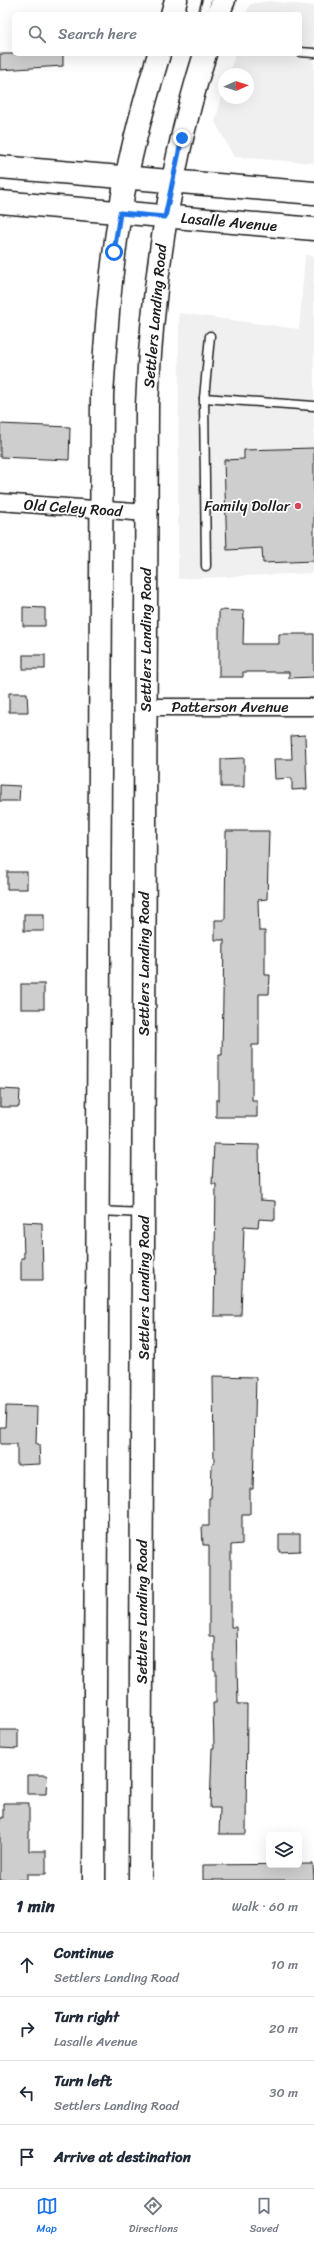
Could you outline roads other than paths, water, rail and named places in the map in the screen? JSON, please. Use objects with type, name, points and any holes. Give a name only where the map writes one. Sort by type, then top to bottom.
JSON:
[{"type":"main road","points":[[173,12],[176,0]]},
{"type":"main road","points":[[219,12],[224,0]]},
{"type":"main road","points":[[94,1880],[102,395],[106,327],[120,213],[137,131],[157,56]]},
{"type":"main road","name":"Settlers Landing Road","points":[[140,1880],[146,513],[148,372],[154,294],[165,217],[172,181],[204,56]]},
{"type":"main road","points":[[0,167],[314,193]]},
{"type":"main road","name":"Lasalle Avenue","points":[[0,202],[314,229]]},
{"type":"street","name":"Old Celey Road","points":[[0,502],[146,513]]},
{"type":"street","name":"Patterson Avenue","points":[[145,707],[314,707]]},
{"type":"lane","points":[[203,12],[207,0]]},
{"type":"lane","points":[[302,52],[314,53]]},
{"type":"lane","points":[[198,77],[199,56]]},
{"type":"lane","points":[[206,566],[204,398],[210,336]]},
{"type":"lane","points":[[204,398],[314,406]]},
{"type":"lane","points":[[98,1211],[144,1213]]},
{"type":"place","name":"Family Dollar","points":[[298,506]]}]
